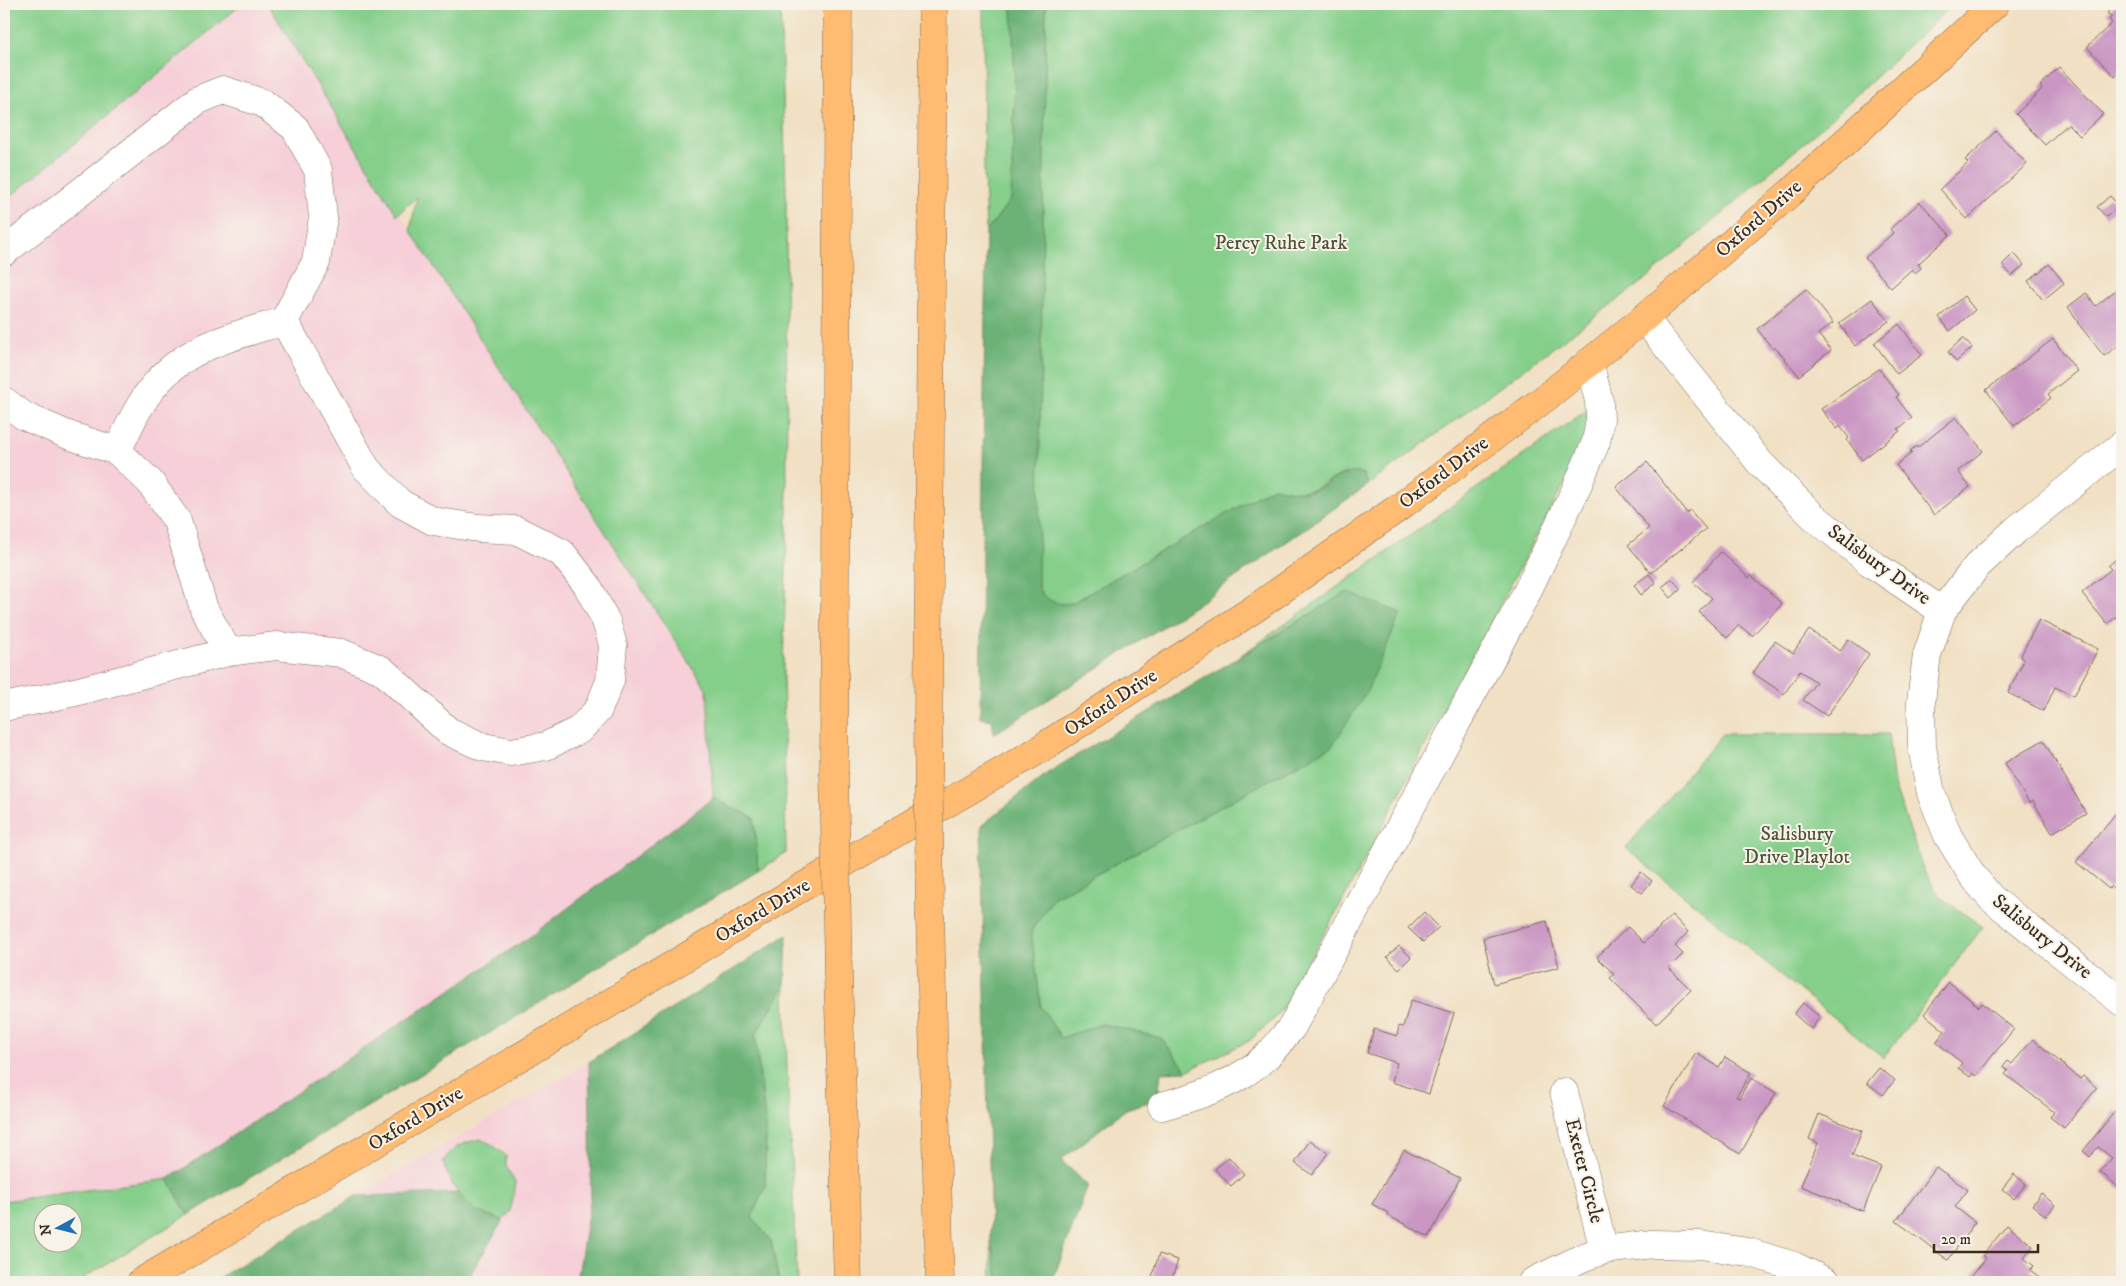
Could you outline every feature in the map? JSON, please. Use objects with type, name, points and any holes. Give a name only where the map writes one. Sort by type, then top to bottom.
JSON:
[{"type":"main road","points":[[838,4],[834,772],[838,975],[848,1282]]},
{"type":"main road","points":[[933,4],[928,718],[930,918],[940,1282]]},
{"type":"main road","name":"Oxford Drive","points":[[141,1282],[792,893],[1037,751],[1254,609],[1384,517],[1544,398],[1644,318],[1791,192],[1995,4]]},
{"type":"street","points":[[4,252],[198,100],[223,90],[263,103],[295,128],[318,170],[324,217],[316,262],[284,321],[198,349],[168,369],[140,405],[117,451]]},
{"type":"street","name":"Salisbury Drive","points":[[1644,318],[1760,463],[1813,516],[1871,563],[1942,611],[1927,656],[1921,701],[1921,738],[1931,793],[1948,836],[1972,875],[1991,898],[2122,1002]]},
{"type":"street","points":[[4,707],[75,692],[228,652],[276,646],[341,653],[382,670],[448,731],[483,748],[512,752],[546,746],[579,730],[598,710],[610,681],[613,645],[606,621],[587,585],[562,553],[516,530],[478,528],[433,521],[400,504],[366,468],[284,321]]},
{"type":"street","points":[[1162,1106],[1206,1094],[1237,1079],[1269,1054],[1292,1027],[1526,594],[1576,491],[1596,442],[1600,419],[1599,401],[1589,362]]},
{"type":"street","points":[[4,401],[24,416],[68,435],[117,451],[150,482],[177,521],[204,609],[228,652]]},
{"type":"street","points":[[1942,611],[1985,558],[2016,530],[2122,445]]},
{"type":"street","name":"Exeter Circle","points":[[1564,1092],[1604,1250]]},
{"type":"street","points":[[1532,1282],[1584,1257],[1604,1250],[1652,1244],[1700,1245],[1748,1252],[1794,1266],[1827,1282]]},
{"type":"shaded area","points":[[242,4],[268,4],[410,230],[707,690],[713,798],[531,936],[168,1179],[4,1201],[4,202]]},
{"type":"shaded area","points":[[589,1062],[591,1195],[577,1282],[466,1282],[503,1220],[476,1211],[458,1193],[356,1196]]},
{"type":"green space","points":[[4,4],[242,4],[4,202]]},
{"type":"green space","points":[[268,4],[780,4],[786,187],[787,537],[783,668],[786,853],[758,871],[754,818],[713,798],[707,690],[410,230],[417,197],[397,215]]},
{"type":"green space","points":[[983,4],[1012,4],[1015,89],[1011,199],[986,232],[984,174]]},
{"type":"green space","points":[[1012,4],[1046,4],[1038,590],[1054,602],[1062,604],[1072,603],[1273,487],[1294,491],[1311,490],[1350,473],[1363,474],[1368,485],[1189,610],[994,734],[992,720],[980,718],[986,232],[1011,199],[1015,89]]},
{"type":"green space","name":"Percy Ruhe Park","points":[[1046,4],[1953,4],[1820,129],[1647,278],[1368,485],[1363,474],[1344,473],[1314,489],[1294,492],[1273,487],[1072,603],[1058,604],[1047,600],[1043,596],[1037,577]]},
{"type":"green space","points":[[1590,408],[1586,440],[1569,475],[1341,904],[1278,1015],[1249,1041],[1187,1071],[1161,1038],[1102,1024],[1061,1038],[1041,1007],[1031,931],[1053,898],[1332,746],[1347,592],[1237,658]]},
{"type":"green space","points":[[1347,592],[1401,613],[1367,691],[1332,746],[1053,898],[1031,931],[1041,1007],[1061,1038],[1102,1024],[1161,1038],[1187,1071],[1161,1072],[1158,1099],[1126,1109],[1061,1160],[1088,1186],[1052,1282],[999,1282],[991,1241],[981,826],[1049,772]]},
{"type":"green space","name":"Salisbury Drive Playlot","points":[[1722,734],[1888,734],[1894,785],[1924,871],[1940,897],[1983,927],[1883,1058],[1626,848]]},
{"type":"green space","points":[[713,798],[754,818],[758,871],[188,1215],[168,1179],[531,936]]},
{"type":"green space","points":[[787,935],[785,985],[755,1035],[766,1126],[765,1186],[752,1217],[771,1241],[779,1282],[577,1282],[591,1195],[589,1062]]},
{"type":"green space","points":[[785,985],[797,1282],[779,1282],[771,1241],[752,1217],[765,1186],[766,1126],[755,1035]]},
{"type":"green space","points":[[480,1139],[491,1144],[506,1156],[506,1166],[516,1184],[510,1212],[503,1220],[489,1217],[470,1207],[456,1190],[443,1162],[458,1146]]},
{"type":"green space","points":[[168,1179],[188,1215],[77,1282],[4,1282],[4,1201]]},
{"type":"green space","points":[[458,1193],[476,1211],[503,1220],[466,1282],[212,1282],[356,1196]]},
{"type":"green space","points":[[991,1241],[999,1282],[992,1282]]},
{"type":"building","points":[[2116,4],[2122,4],[2122,70],[2115,77],[2087,47],[2112,23],[2109,19],[2112,17],[2107,13]]},
{"type":"building","points":[[2059,67],[2103,114],[2080,136],[2068,124],[2045,145],[2016,114],[2042,89],[2040,86]]},
{"type":"building","points":[[1996,131],[2027,164],[1967,219],[1940,189],[1968,163],[1965,160]]},
{"type":"building","points":[[2110,196],[2119,206],[2106,217],[2097,207]]},
{"type":"building","points":[[1920,202],[1950,235],[1918,264],[1921,268],[1915,273],[1912,269],[1891,288],[1865,258],[1893,233],[1890,229]]},
{"type":"building","points":[[2014,253],[2024,265],[2012,276],[2002,265]]},
{"type":"building","points":[[2049,264],[2064,283],[2043,300],[2028,281]]},
{"type":"building","points":[[2122,285],[2122,343],[2104,356],[2077,322],[2068,307],[2086,293],[2096,306]]},
{"type":"building","points":[[1806,289],[1833,323],[1818,334],[1831,350],[1799,376],[1757,329]]},
{"type":"building","points":[[1964,296],[1975,310],[1950,331],[1939,317]]},
{"type":"building","points":[[1872,299],[1889,321],[1855,346],[1839,323]]},
{"type":"building","points":[[1899,324],[1922,355],[1897,374],[1874,343]]},
{"type":"building","points":[[1963,338],[1972,348],[1956,362],[1948,352]]},
{"type":"building","points":[[2053,339],[2077,371],[2048,394],[2051,398],[2014,426],[1986,390]]},
{"type":"building","points":[[1879,369],[1899,395],[1896,397],[1912,418],[1898,429],[1900,431],[1862,460],[1847,440],[1849,438],[1840,426],[1837,429],[1821,409]]},
{"type":"building","points":[[1956,417],[1983,451],[1958,471],[1970,487],[1934,515],[1896,465],[1912,453],[1910,451],[1916,446],[1917,448]]},
{"type":"building","points":[[1647,462],[1687,513],[1690,510],[1706,529],[1651,573],[1628,545],[1649,528],[1616,487]]},
{"type":"building","points":[[1721,552],[1749,578],[1751,575],[1782,604],[1752,636],[1739,625],[1727,638],[1699,612],[1712,598],[1693,582]]},
{"type":"building","points":[[2122,554],[2122,617],[2120,614],[2107,624],[2082,593],[2111,569],[2108,566]]},
{"type":"building","points":[[1649,574],[1656,583],[1641,595],[1634,585]]},
{"type":"building","points":[[1672,579],[1681,589],[1671,598],[1662,587]]},
{"type":"building","points":[[2039,620],[2098,649],[2074,696],[2055,687],[2044,711],[2008,693],[2024,660],[2020,657]]},
{"type":"building","points":[[1809,630],[1840,651],[1848,639],[1869,654],[1827,716],[1803,700],[1816,682],[1800,671],[1784,694],[1753,673],[1775,641],[1793,653]]},
{"type":"building","points":[[2043,740],[2086,813],[2052,833],[2033,801],[2029,803],[2005,763]]},
{"type":"building","points":[[2116,813],[2122,818],[2122,895],[2111,886],[2109,889],[2076,862]]},
{"type":"building","points":[[1641,872],[1652,881],[1642,893],[1631,885]]},
{"type":"building","points":[[1424,912],[1439,927],[1423,942],[1408,928]]},
{"type":"building","points":[[1672,915],[1688,932],[1675,946],[1683,954],[1669,968],[1691,990],[1656,1024],[1610,978],[1614,974],[1597,957],[1628,927],[1644,943]]},
{"type":"building","points":[[1547,921],[1559,967],[1494,984],[1483,938]]},
{"type":"building","points":[[1399,946],[1411,957],[1399,969],[1387,957]]},
{"type":"building","points":[[1949,982],[1979,1007],[1982,1003],[2014,1029],[1976,1076],[1973,1073],[1970,1077],[1958,1068],[1962,1063],[1936,1042],[1945,1031],[1924,1014]]},
{"type":"building","points":[[1411,1000],[1454,1013],[1429,1094],[1392,1082],[1397,1063],[1367,1053],[1374,1029],[1397,1036],[1399,1026],[1403,1027]]},
{"type":"building","points":[[1803,1003],[1820,1017],[1811,1029],[1794,1014]]},
{"type":"building","points":[[2033,1039],[2080,1079],[2083,1076],[2097,1088],[2064,1128],[2050,1117],[2054,1112],[2005,1074],[2008,1071],[2003,1067],[2008,1061],[2012,1064]]},
{"type":"building","points":[[1696,1053],[1719,1067],[1725,1057],[1751,1073],[1736,1097],[1739,1098],[1751,1078],[1776,1093],[1740,1154],[1664,1106]]},
{"type":"building","points":[[1879,1068],[1895,1080],[1883,1095],[1867,1083]]},
{"type":"building","points":[[2116,1110],[2122,1114],[2122,1190],[2100,1172],[2112,1158],[2098,1147],[2090,1157],[2083,1151]]},
{"type":"building","points":[[1819,1114],[1862,1131],[1852,1156],[1881,1167],[1863,1211],[1801,1186],[1818,1143],[1809,1139]]},
{"type":"building","points":[[1310,1140],[1328,1153],[1312,1175],[1295,1163]]},
{"type":"building","points":[[1404,1150],[1460,1178],[1429,1237],[1387,1215],[1388,1213],[1372,1204]]},
{"type":"building","points":[[1229,1157],[1244,1174],[1231,1186],[1215,1169]]},
{"type":"building","points":[[1936,1167],[1968,1190],[1955,1207],[1975,1222],[1948,1260],[1896,1221]]},
{"type":"building","points":[[2014,1174],[2026,1184],[2014,1199],[2002,1189]]},
{"type":"building","points":[[2041,1193],[2055,1205],[2046,1216],[2032,1205]]},
{"type":"building","points":[[2007,1225],[2033,1246],[2024,1258],[2034,1266],[2030,1270],[2046,1282],[1972,1282],[1969,1280],[1986,1258],[1982,1256]]},
{"type":"building","points":[[1159,1254],[1178,1260],[1171,1282],[1151,1280]]}]
